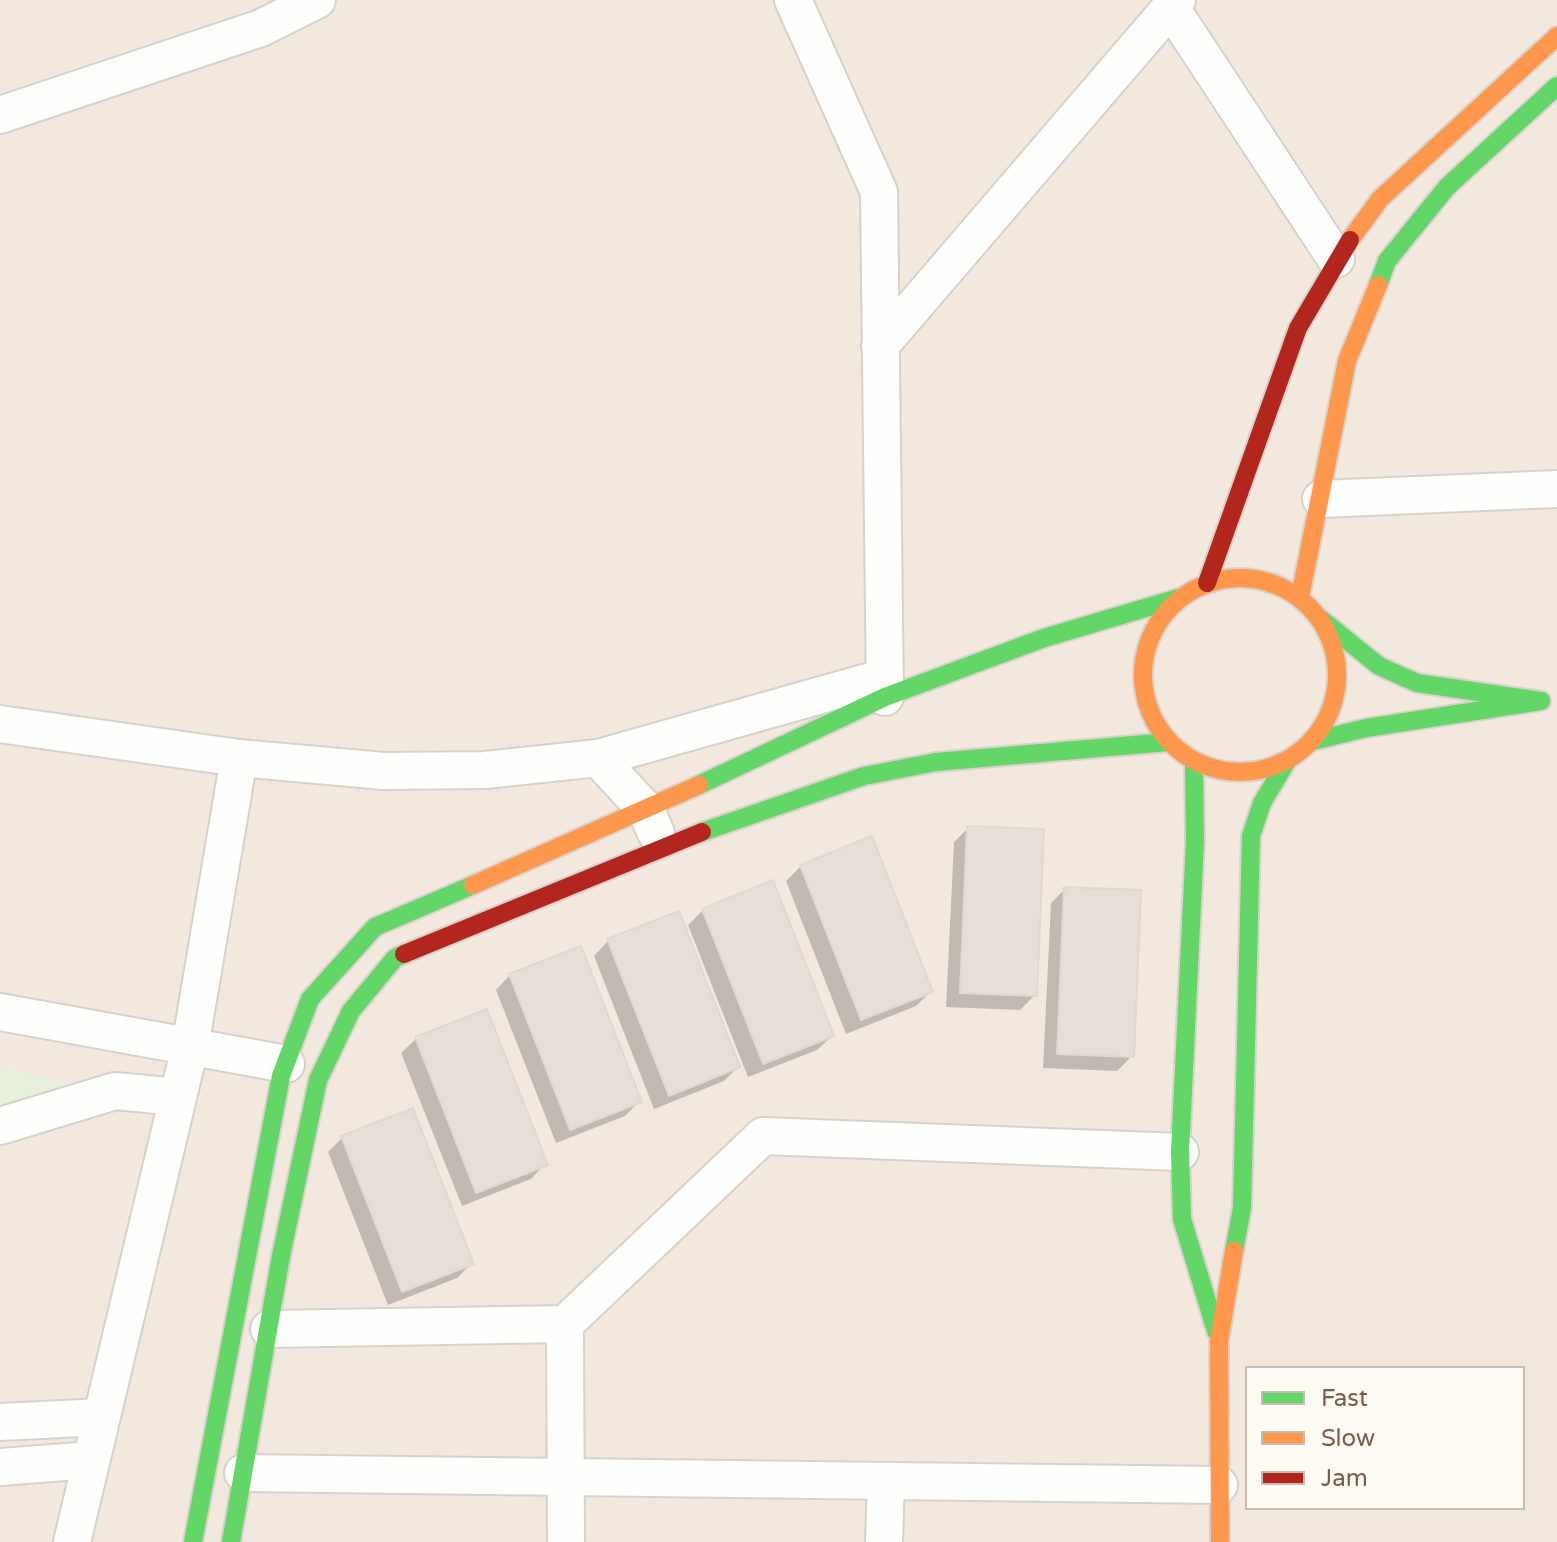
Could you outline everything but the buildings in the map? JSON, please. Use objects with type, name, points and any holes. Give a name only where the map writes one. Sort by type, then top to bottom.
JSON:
[{"type":"main road","points":[[1207,583],[1298,328],[1336,259],[1380,199],[1557,36]]},
{"type":"main road","points":[[1300,597],[1347,361],[1387,261],[1447,187],[1557,86]]},
{"type":"main road","points":[[193,1542],[286,1064],[310,999],[375,927],[646,810],[885,687],[1179,598],[1207,583],[1240,577],[1271,582],[1300,597],[1322,620],[1379,666],[1417,683],[1549,701]]},
{"type":"main road","points":[[1179,598],[1157,622],[1145,652],[1143,673],[1150,715],[1168,742],[1194,762],[1235,772],[1257,772],[1287,761],[1313,741],[1330,714],[1338,682],[1335,650],[1322,620]]},
{"type":"main road","points":[[1313,741],[1366,728],[1549,701]]},
{"type":"main road","points":[[231,1542],[318,1080],[351,1011],[395,958],[661,846],[864,776],[936,762],[1168,742]]},
{"type":"main road","points":[[1220,1542],[1219,1341],[1242,1208],[1247,886],[1251,836],[1262,803],[1287,761]]},
{"type":"main road","points":[[1194,762],[1195,841],[1180,1152],[1182,1219],[1219,1341]]},
{"type":"street","points":[[0,115],[261,28],[317,0]]},
{"type":"street","points":[[0,724],[239,758],[384,771],[485,770],[598,758],[885,687],[879,192],[793,0]]},
{"type":"street","points":[[880,346],[1174,4],[1336,259]]},
{"type":"street","points":[[1321,499],[1557,489]]},
{"type":"street","points":[[72,1542],[190,1047],[239,758]]},
{"type":"street","points":[[598,758],[646,810],[661,846]]},
{"type":"street","points":[[0,1012],[286,1064]]},
{"type":"street","points":[[0,1126],[115,1091],[178,1097]]},
{"type":"street","points":[[269,1329],[565,1324],[763,1136],[1180,1152]]},
{"type":"street","points":[[565,1324],[566,1542]]},
{"type":"street","points":[[0,1422],[102,1417]]},
{"type":"street","points":[[0,1467],[91,1460]]},
{"type":"street","points":[[243,1473],[1219,1485]]},
{"type":"street","points":[[884,1542],[886,1481]]},
{"type":"shaded area","points":[[0,0],[1557,0],[1557,1542],[0,1542]]},
{"type":"green space","points":[[0,1068],[80,1086],[0,1108]]},
{"type":"traffic: fast","points":[[1378,285],[1387,261],[1447,187],[1557,86]]},
{"type":"traffic: fast","points":[[699,785],[885,697],[1044,638],[1179,598]]},
{"type":"traffic: fast","points":[[1313,741],[1366,728],[1541,701],[1417,683],[1379,666],[1322,620]]},
{"type":"traffic: fast","points":[[702,832],[864,776],[936,762],[1168,742]]},
{"type":"traffic: fast","points":[[1234,1251],[1242,1208],[1251,836],[1262,803],[1287,761]]},
{"type":"traffic: fast","points":[[1194,762],[1195,841],[1180,1152],[1182,1219],[1216,1331]]},
{"type":"traffic: fast","points":[[193,1542],[281,1076],[310,999],[375,927],[473,885]]},
{"type":"traffic: fast","points":[[231,1542],[281,1256],[318,1080],[351,1011],[395,958],[404,954]]},
{"type":"traffic: slow","points":[[1350,240],[1380,199],[1557,36]]},
{"type":"traffic: slow","points":[[1300,597],[1347,361],[1378,285]]},
{"type":"traffic: slow","points":[[1240,578],[1277,585],[1309,606],[1330,638],[1337,675],[1330,712],[1309,744],[1277,765],[1240,772],[1203,765],[1171,744],[1150,712],[1143,675],[1150,638],[1171,606],[1203,585],[1240,578]]},
{"type":"traffic: slow","points":[[473,885],[699,785]]},
{"type":"traffic: slow","points":[[1220,1542],[1219,1341],[1234,1251]]},
{"type":"traffic: jam","points":[[1207,583],[1298,328],[1350,240]]},
{"type":"traffic: jam","points":[[404,954],[702,832]]}]
